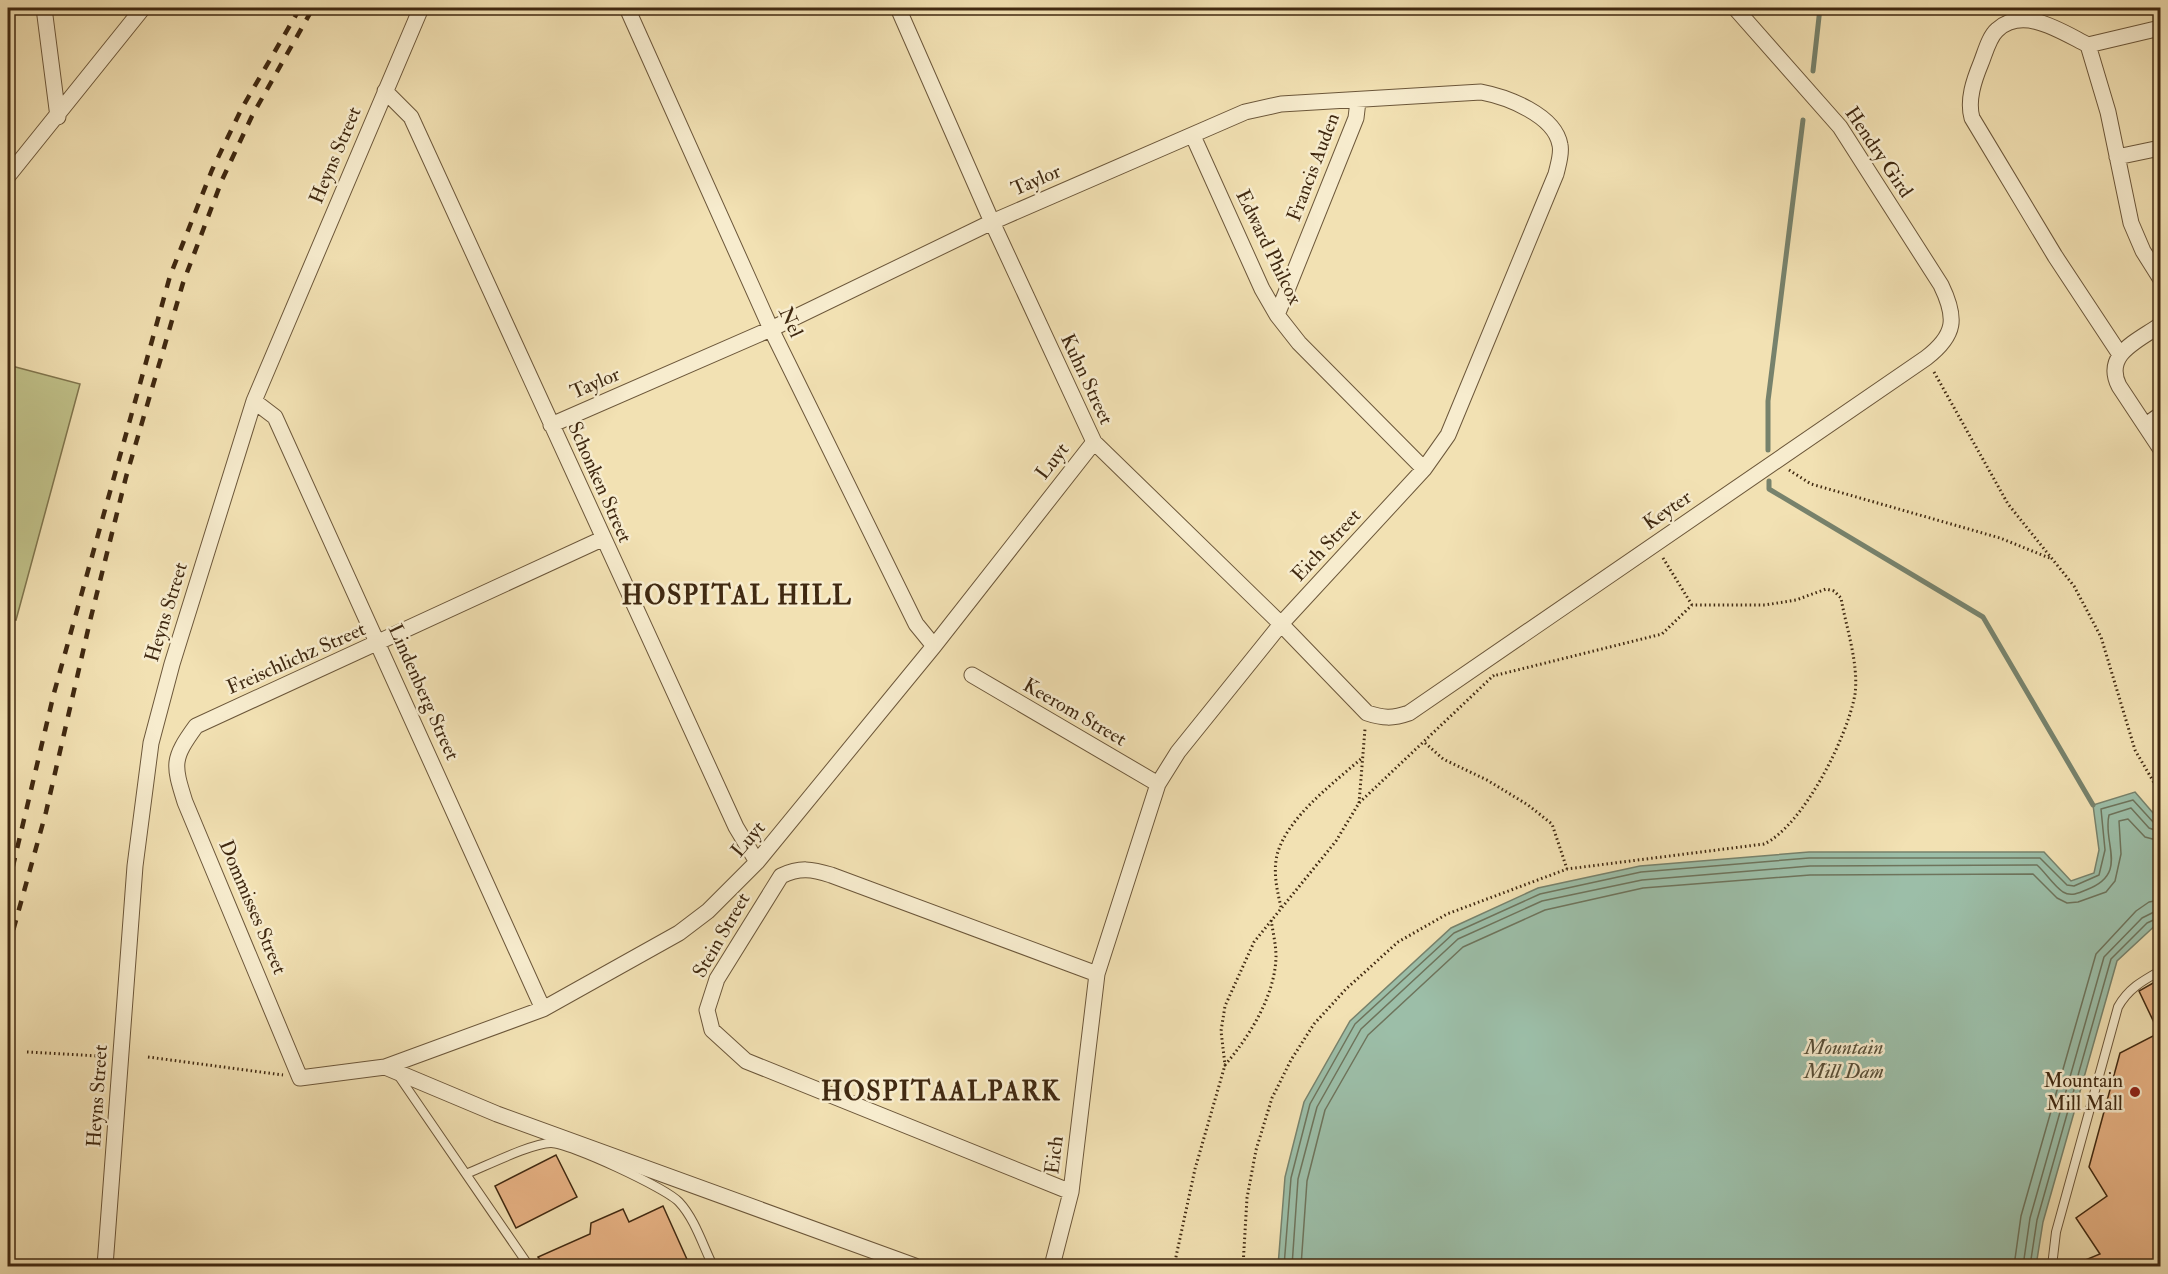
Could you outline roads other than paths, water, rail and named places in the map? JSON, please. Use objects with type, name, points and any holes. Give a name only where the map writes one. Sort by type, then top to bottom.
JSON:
[{"type":"street","points":[[44,8],[58,117]]},
{"type":"street","points":[[8,176],[58,117],[143,8]]},
{"type":"street","name":"Heyns Street","points":[[105,1266],[135,866],[152,743],[184,622],[254,401],[421,8]]},
{"type":"street","name":"Nel","points":[[627,8],[771,329],[916,624],[934,646]]},
{"type":"street","name":"Kuhn Street","points":[[898,8],[992,222],[1094,442],[1281,624],[1367,713]]},
{"type":"street","name":"Hendry Gird","points":[[1735,8],[1846,136],[1941,285],[1952,311],[1952,323],[1947,338]]},
{"type":"street","points":[[2119,353],[1997,160],[1972,118],[1969,108],[1979,68],[1988,45],[1996,30],[2010,20],[2029,20],[2040,23],[2088,45],[2160,28]]},
{"type":"street","points":[[2088,45],[2109,112],[2131,223],[2143,251],[2160,275]]},
{"type":"street","name":"Schonken Street","points":[[386,91],[411,117],[602,539],[736,827],[757,862]]},
{"type":"street","name":"Taylor","points":[[551,425],[771,329],[992,222],[1245,112],[1281,104],[1481,93],[1491,94],[1525,106],[1556,132]]},
{"type":"street","name":"Francis Auden","points":[[1277,315],[1356,118],[1358,101]]},
{"type":"street","name":"Eich Street","points":[[1096,974],[1158,784],[1178,752],[1281,624],[1424,469],[1448,435],[1556,174],[1561,147],[1556,132]]},
{"type":"street","name":"Edward Philcox","points":[[1193,136],[1262,289],[1277,315],[1299,343],[1424,469]]},
{"type":"street","points":[[2117,157],[2160,148]]},
{"type":"street","points":[[2160,325],[2119,353],[2114,365],[2114,375],[2160,448]]},
{"type":"street","name":"Keyter","points":[[1367,713],[1394,718],[1408,713],[1926,357],[1947,338]]},
{"type":"street","name":"Lindenberg Street","points":[[254,401],[275,417],[380,644],[543,1009]]},
{"type":"street","points":[[2146,425],[2160,415]]},
{"type":"street","name":"Luyt","points":[[300,1078],[390,1069],[543,1009],[680,933],[708,911],[757,862],[934,646],[1094,442]]},
{"type":"street","name":"Freischlichz Street","points":[[179,750],[196,726],[380,644],[602,539]]},
{"type":"street","name":"Keerom Street","points":[[972,675],[1158,784]]},
{"type":"street","name":"Dommisses Street","points":[[179,750],[177,776],[185,802],[300,1078]]},
{"type":"street","name":"Stein Street","points":[[1071,1192],[746,1061],[712,1030],[707,1010],[717,979],[776,885],[782,876],[796,869],[812,869],[831,875],[1096,974]]},
{"type":"street","name":"Eich","points":[[1052,1266],[1071,1192],[1096,974]]},
{"type":"street","points":[[390,1069],[497,1114],[915,1266]]},
{"type":"lane","points":[[2052,1266],[2056,1232],[2118,1007],[2125,995],[2136,985],[2160,971]]},
{"type":"lane","points":[[390,1069],[529,1266]]},
{"type":"lane","points":[[465,1174],[545,1143],[566,1146],[653,1185],[678,1201],[693,1223],[713,1266]]},
{"type":"water","name":"Mountain Mill Dam","points":[[2135,792],[2160,821],[2160,921],[2117,961],[2043,1222],[2036,1266],[1278,1266],[1285,1177],[1304,1102],[1350,1021],[1451,928],[1538,888],[1640,866],[1809,852],[2044,852],[2071,881],[2094,873],[2099,850],[2093,805]]},
{"type":"waterway","points":[[1813,71],[1820,8]]},
{"type":"waterway","points":[[1768,450],[1768,401],[1803,120]]},
{"type":"waterway","points":[[1769,481],[1769,489],[1983,617],[2093,805]]},
{"type":"railway","points":[[8,887],[54,693],[170,276],[212,170],[242,108],[300,8]]},
{"type":"railway","points":[[8,949],[46,812],[126,477],[183,283],[222,180],[252,116],[313,8]]},
{"type":"place","name":"Mountain Mill Mall","points":[[2135,1092]]},
{"type":"district","name":"HOSPITAL HILL","points":[[737,596]]},
{"type":"district","name":"HOSPITAALPARK","points":[[941,1092]]}]
